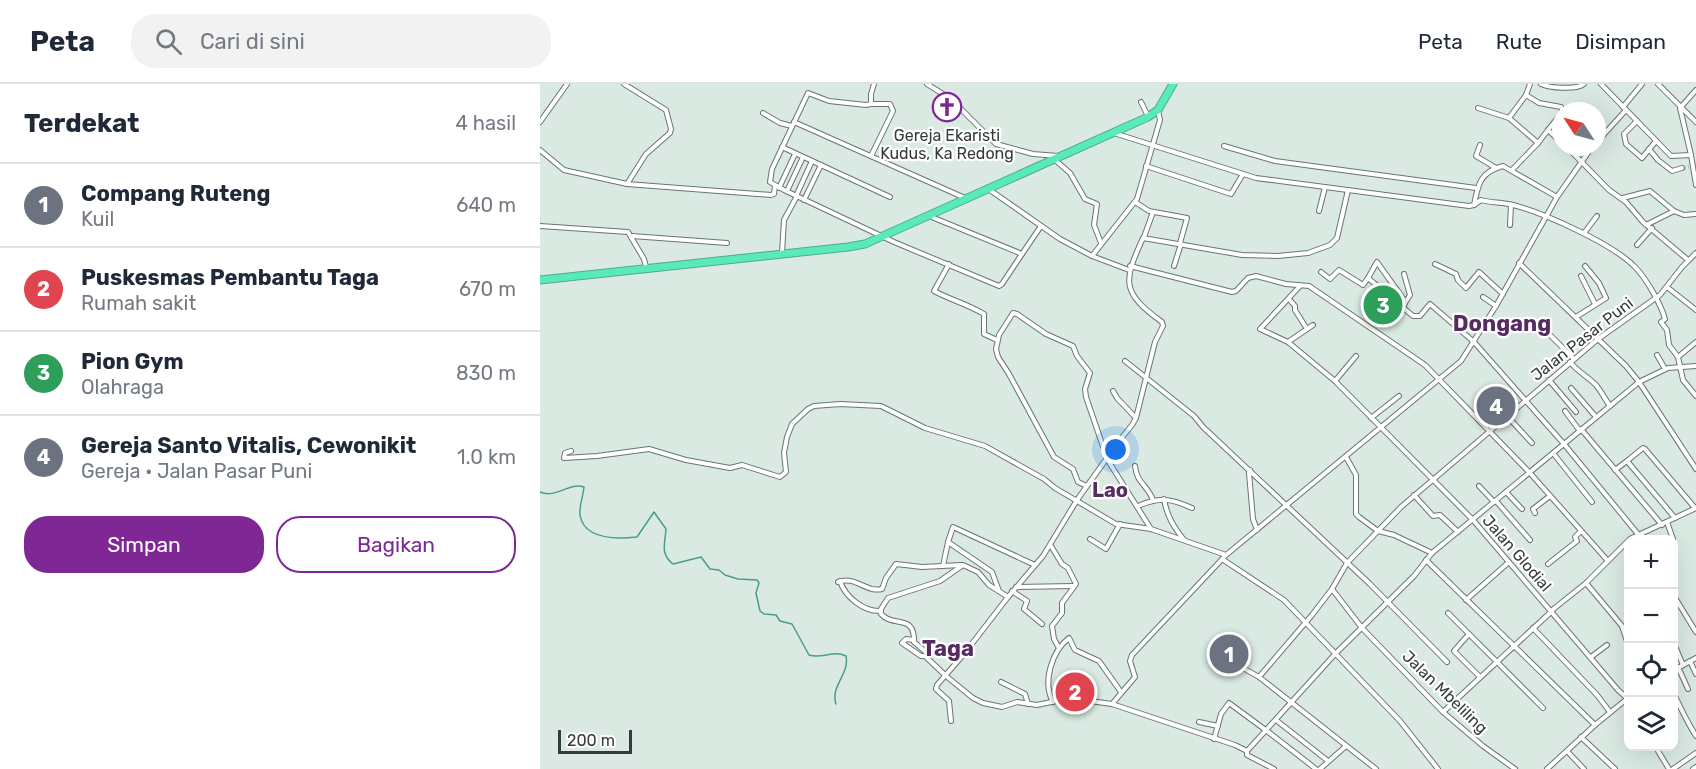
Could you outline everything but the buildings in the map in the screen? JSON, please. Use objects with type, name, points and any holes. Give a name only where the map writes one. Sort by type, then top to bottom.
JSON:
[{"type":"highway","points":[[540,280],[859,245],[1148,117],[1158,110],[1172,85]]},
{"type":"street","points":[[540,122],[567,84]]},
{"type":"street","points":[[624,84],[666,110],[671,129],[670,133],[646,154],[627,184]]},
{"type":"street","points":[[871,104],[874,84]]},
{"type":"street","points":[[927,84],[951,99],[996,144],[1033,154],[1056,157],[1070,173],[1085,198],[1098,204],[1094,225],[1101,243]]},
{"type":"street","points":[[1509,118],[1526,95],[1530,84]]},
{"type":"street","points":[[1541,84],[1551,88],[1577,88],[1584,84]]},
{"type":"street","points":[[1601,84],[1673,156],[1691,155]]},
{"type":"street","points":[[1606,132],[1642,84]]},
{"type":"street","points":[[1658,84],[1696,122]]},
{"type":"street","points":[[1680,106],[1696,90]]},
{"type":"street","points":[[871,156],[893,111],[890,104],[854,105],[829,101],[809,93],[782,147],[770,176],[770,182],[882,236],[1001,285],[1041,226]]},
{"type":"street","points":[[1526,95],[1539,103],[1552,105]]},
{"type":"street","points":[[1141,102],[1148,117]]},
{"type":"street","points":[[1680,106],[1696,185]]},
{"type":"street","points":[[1478,108],[1509,118],[1538,143]]},
{"type":"street","points":[[1092,256],[1135,202],[1160,120],[1158,110]]},
{"type":"street","points":[[764,113],[780,123],[793,124],[965,198]]},
{"type":"street","points":[[1637,121],[1624,134],[1625,143],[1642,158],[1656,141]]},
{"type":"street","points":[[1512,170],[1552,125]]},
{"type":"street","points":[[1548,130],[1552,134]]},
{"type":"street","points":[[1111,132],[1256,178],[1467,206],[1474,205],[1481,200],[1511,205],[1584,233],[1634,266],[1656,298],[1665,318],[1661,322],[1667,330],[1669,345],[1678,357],[1685,383],[1696,396]]},
{"type":"street","points":[[1480,145],[1477,156],[1496,168]]},
{"type":"street","points":[[1224,146],[1275,160],[1476,188]]},
{"type":"street","points":[[782,147],[890,197]]},
{"type":"street","points":[[1649,149],[1672,171],[1682,168]]},
{"type":"street","points":[[540,150],[566,171],[627,184],[771,195],[774,194],[795,154]]},
{"type":"street","points":[[1577,156],[1609,190],[1622,198],[1646,225],[1688,260]]},
{"type":"street","points":[[1112,704],[1135,677],[1131,662],[1132,655],[1224,557],[1461,362],[1503,294],[1557,197],[1584,156]]},
{"type":"street","points":[[787,191],[803,157]]},
{"type":"street","points":[[782,254],[784,220],[812,161]]},
{"type":"street","points":[[804,200],[821,165]]},
{"type":"street","points":[[1146,166],[1231,194],[1243,174]]},
{"type":"street","points":[[1474,205],[1476,188],[1482,178],[1496,168],[1505,166],[1557,197]]},
{"type":"street","points":[[1319,211],[1325,187]]},
{"type":"street","points":[[987,188],[1059,238],[1092,256],[1129,268],[1232,292],[1236,291],[1248,278],[1256,276],[1299,287],[1311,287],[1425,365],[1530,473],[1608,561]]},
{"type":"street","points":[[1144,237],[1242,255],[1278,256],[1308,253],[1329,245],[1337,238],[1348,190]]},
{"type":"street","points":[[1622,198],[1649,191],[1674,211],[1686,216],[1696,214]]},
{"type":"street","points":[[1135,202],[1153,212],[1187,218],[1174,266]]},
{"type":"street","points":[[1510,225],[1511,205]]},
{"type":"street","points":[[1646,225],[1674,211]]},
{"type":"street","points":[[951,720],[949,701],[936,688],[1012,591],[1051,546],[1077,500],[1136,418],[1155,342],[1163,324],[1132,295],[1129,285],[1129,268],[1153,212]]},
{"type":"street","points":[[929,214],[1022,254]]},
{"type":"street","points":[[1584,233],[1597,216]]},
{"type":"street","points":[[540,226],[627,232],[632,236],[645,260],[646,267]]},
{"type":"street","points":[[1637,245],[1652,228]]},
{"type":"street","points":[[632,236],[727,243]]},
{"type":"street","name":"Jalan Pasar Puni","points":[[1259,677],[1332,589],[1347,563],[1414,495],[1598,339],[1656,298],[1696,253]]},
{"type":"street","points":[[1321,272],[1330,279],[1339,270],[1363,285],[1377,262],[1405,303]]},
{"type":"street","points":[[1519,263],[1626,366],[1696,469]]},
{"type":"street","points":[[949,264],[934,291],[984,314],[983,333],[995,339]]},
{"type":"street","points":[[1434,264],[1456,274],[1458,280],[1466,288],[1479,272],[1503,294]]},
{"type":"street","points":[[1576,317],[1606,297],[1599,283],[1585,266]]},
{"type":"street","points":[[1403,308],[1410,295],[1404,274]]},
{"type":"street","points":[[1581,276],[1595,304]]},
{"type":"street","points":[[1368,278],[1413,316],[1418,317],[1430,304],[1474,342],[1564,444],[1639,535]]},
{"type":"street","points":[[1299,287],[1289,299],[1306,329]]},
{"type":"street","points":[[1667,287],[1696,310]]},
{"type":"street","points":[[1483,297],[1496,306]]},
{"type":"street","name":"Jalan Glodial","points":[[1289,299],[1259,329],[1288,342],[1322,368],[1382,428],[1473,520],[1618,690],[1627,697]]},
{"type":"street","points":[[1087,486],[1078,482],[1073,469],[1054,457],[998,357],[995,339],[1015,313],[1046,334],[1073,346],[1077,356],[1090,373],[1085,389],[1086,397],[1107,457],[1151,529]]},
{"type":"street","points":[[1539,324],[1572,361],[1578,372],[1594,384],[1610,406]]},
{"type":"street","points":[[1288,342],[1312,325]]},
{"type":"street","points":[[1678,357],[1696,342]]},
{"type":"street","points":[[1657,355],[1665,369]]},
{"type":"street","points":[[1335,381],[1356,356]]},
{"type":"street","points":[[1125,361],[1194,416],[1389,602],[1447,662]]},
{"type":"street","points":[[1247,751],[1336,653],[1414,576],[1432,553],[1639,382],[1665,369],[1696,366]]},
{"type":"street","points":[[1549,380],[1576,412]]},
{"type":"street","points":[[1570,388],[1596,417]]},
{"type":"street","points":[[1113,391],[1136,418]]},
{"type":"street","points":[[1371,418],[1399,396]]},
{"type":"street","points":[[571,451],[565,453],[564,458],[649,449],[686,460],[730,468],[742,465],[780,477],[786,472],[784,450],[790,428],[808,409],[814,406],[840,404],[881,406],[925,428],[981,444],[1044,479],[1112,522],[1151,529],[1224,557],[1281,597],[1400,721],[1438,769]]},
{"type":"street","points":[[1565,411],[1662,525]]},
{"type":"street","points":[[1507,416],[1532,442]]},
{"type":"street","points":[[1615,470],[1645,448],[1696,508],[1644,535]]},
{"type":"street","points":[[1553,453],[1592,502]]},
{"type":"street","points":[[1346,457],[1356,475],[1356,514],[1367,525],[1378,531],[1394,535],[1432,553]]},
{"type":"street","points":[[1627,461],[1675,518]]},
{"type":"street","points":[[1135,466],[1138,480],[1148,488],[1154,500]]},
{"type":"street","points":[[1250,471],[1248,473],[1253,519],[1257,530]]},
{"type":"street","points":[[1479,486],[1530,540]]},
{"type":"street","points":[[1506,492],[1522,509]]},
{"type":"street","points":[[1414,495],[1433,516],[1440,515],[1458,532]]},
{"type":"street","points":[[1536,513],[1533,509],[1550,496]]},
{"type":"street","points":[[1138,506],[1154,500],[1174,500],[1192,508]]},
{"type":"street","points":[[1164,500],[1167,514],[1184,540]]},
{"type":"street","points":[[1667,522],[1671,535]]},
{"type":"street","points":[[1090,539],[1106,549],[1120,524]]},
{"type":"street","points":[[944,566],[948,542],[952,528],[954,528],[1035,566]]},
{"type":"street","points":[[1548,564],[1577,541],[1575,537],[1581,531]]},
{"type":"street","points":[[948,542],[992,572],[999,591]]},
{"type":"street","points":[[1051,546],[1068,568],[1075,582],[1075,586],[1064,601],[1062,613],[1052,626],[1054,639],[1059,648]]},
{"type":"street","points":[[1443,712],[1624,546]]},
{"type":"street","points":[[1426,560],[1595,725]]},
{"type":"street","points":[[1466,600],[1509,562]]},
{"type":"street","points":[[881,611],[868,610],[848,596],[839,582],[848,579],[875,590],[882,589],[888,574],[896,564],[922,567],[963,565],[978,572],[989,585],[1008,597]]},
{"type":"street","points":[[881,611],[888,598],[940,581],[963,565]]},
{"type":"street","points":[[1586,583],[1624,628]]},
{"type":"street","points":[[1016,587],[1075,586]]},
{"type":"street","name":"Jalan Mbeliling","points":[[1332,589],[1362,628],[1443,712],[1483,746],[1515,769]]},
{"type":"street","points":[[1012,591],[1027,601],[1024,608],[1042,624]]},
{"type":"street","points":[[1678,603],[1696,632]]},
{"type":"street","points":[[881,611],[885,619],[901,621],[909,626],[914,633],[914,640]]},
{"type":"street","points":[[1448,613],[1543,708]]},
{"type":"street","points":[[1533,628],[1597,695],[1610,712]]},
{"type":"street","points":[[1469,634],[1454,651],[1480,677]]},
{"type":"street","points":[[1053,702],[1049,695],[1050,670],[1059,648],[1070,638],[1076,650],[1099,660],[1121,692]]},
{"type":"street","points":[[925,656],[927,653],[914,640],[906,639],[902,643],[925,656],[973,698],[983,703],[1002,707],[1017,702],[1041,705],[1075,699],[1112,704],[1235,745],[1247,751],[1247,755],[1252,759],[1274,769]]},
{"type":"street","points":[[1591,657],[1607,645]]},
{"type":"street","points":[[1688,689],[1678,667],[1696,658]]},
{"type":"street","points":[[1230,660],[1259,677],[1376,769]]},
{"type":"street","points":[[1690,661],[1696,674]]},
{"type":"street","points":[[1001,682],[1025,694],[1028,704]]},
{"type":"street","points":[[1676,697],[1685,720],[1696,736]]},
{"type":"street","points":[[1547,769],[1624,701]]},
{"type":"street","points":[[1214,739],[1222,711],[1230,703],[1318,769],[1346,746]]},
{"type":"street","points":[[1276,720],[1328,760]]},
{"type":"street","points":[[1199,722],[1218,726]]},
{"type":"street","points":[[1581,737],[1616,769]]},
{"type":"street","points":[[1658,751],[1671,769],[1696,753]]},
{"type":"street","points":[[1567,752],[1584,769]]},
{"type":"waterway","points":[[540,492],[546,494],[578,486],[584,487],[580,512],[583,523],[595,533],[612,538],[637,537],[654,512],[666,529],[665,552],[673,564],[701,557],[710,569],[719,570],[725,575],[738,579],[757,580],[759,583],[756,593],[760,611],[764,614],[776,615],[780,621],[792,624],[809,655],[841,654],[846,656],[845,669],[836,691],[836,704]]},
{"type":"tunnel","points":[[1682,168],[1689,167]]},
{"type":"place","name":"Gereja Ekaristi Kudus, Ka Redong","points":[[947,107]]},
{"type":"place","name":"Pion Gym","points":[[1383,305]]},
{"type":"place","name":"Gereja Santo Vitalis, Cewonikit","points":[[1496,406]]},
{"type":"place","name":"Compang Ruteng","points":[[1229,654]]},
{"type":"place","name":"Puskesmas Pembantu Taga","points":[[1075,692]]},
{"type":"district","name":"Dongang","points":[[1502,323]]},
{"type":"district","name":"Lao","points":[[1110,490]]},
{"type":"district","name":"Taga","points":[[948,648]]}]
